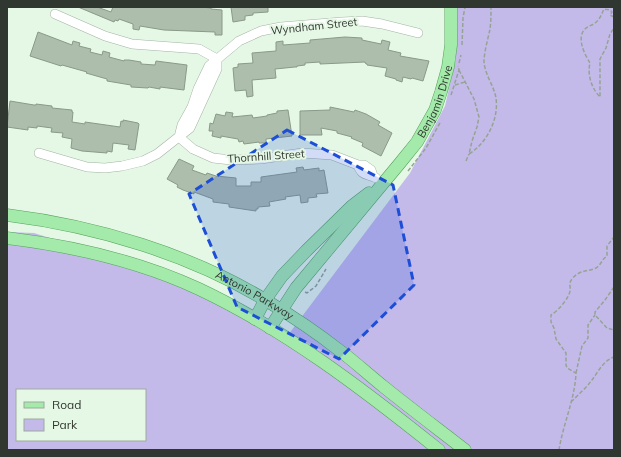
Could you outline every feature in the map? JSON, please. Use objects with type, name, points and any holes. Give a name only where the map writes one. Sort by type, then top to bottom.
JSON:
[{"type":"main road","name":"Benjamin Drive","points":[[270,328],[296,288],[344,232],[417,142],[435,110],[448,67],[451,45],[451,7]]},
{"type":"main road","name":"Benjamin Drive","points":[[255,319],[265,300],[282,276],[352,206],[383,183]]},
{"type":"main road","name":"Antonio Parkway","points":[[7,215],[51,222],[99,233],[150,248],[190,263],[233,283],[281,310],[340,350],[384,387],[465,450]]},
{"type":"main road","name":"Antonio Parkway","points":[[7,238],[41,242],[82,251],[142,267],[199,289],[255,319],[319,360],[439,450]]},
{"type":"street","points":[[39,153],[87,167],[111,168],[143,161],[157,154],[190,128],[217,69],[217,59],[199,48],[132,44],[105,36],[55,14]]},
{"type":"street","name":"Wyndham Street","points":[[217,59],[240,41],[261,32],[281,27],[362,21],[382,24],[418,33]]},
{"type":"street","name":"Thornhill Street","points":[[179,137],[193,149],[213,158],[231,160],[261,159],[302,153],[332,155],[358,165],[360,170],[366,176],[373,176],[383,183]]},
{"type":"path","points":[[461,48],[465,7]]},
{"type":"path","points":[[470,154],[479,148],[489,132],[495,116],[496,98],[487,75],[484,62],[492,7]]},
{"type":"path","points":[[602,7],[610,10],[612,12],[610,15],[614,17]]},
{"type":"path","points":[[604,9],[598,21],[584,30],[582,34],[582,48],[585,51],[585,56],[590,63],[589,68],[591,81],[600,97],[600,59],[614,28]]},
{"type":"path","points":[[461,54],[458,66],[474,100],[479,117],[470,154],[466,161]]},
{"type":"path","points":[[455,85],[465,82]]},
{"type":"path","points":[[576,373],[567,368],[566,353],[556,339],[551,322],[551,315],[561,307],[569,294],[569,284],[571,280],[582,271],[598,267],[607,256],[607,246],[614,237]]},
{"type":"path","points":[[559,450],[564,424],[575,385],[582,346],[588,338],[588,325],[595,315],[595,312],[614,286]]},
{"type":"path","points":[[595,315],[607,328],[614,330]]},
{"type":"path","points":[[570,403],[592,380],[606,361],[614,357]]},
{"type":"highlighted area","points":[[287,130],[393,185],[414,285],[339,359],[237,307],[189,194]]},
{"type":"green space","points":[[450,7],[614,7],[614,450],[7,450],[7,232],[34,233],[199,285],[285,339],[410,173],[445,106],[456,58]]},
{"type":"building","points":[[78,7],[97,7],[111,12],[113,7],[201,7],[222,10],[222,35],[215,35],[215,32],[164,30],[140,26],[139,30],[133,29],[133,24],[119,19],[118,21],[115,20],[114,22]]},
{"type":"building","points":[[231,7],[268,7],[268,12],[253,13],[253,15],[245,16],[245,20],[233,22]]},
{"type":"building","points":[[38,32],[72,45],[73,41],[80,43],[79,46],[91,49],[90,52],[102,55],[103,51],[110,53],[109,57],[124,61],[129,60],[141,62],[141,64],[155,65],[156,61],[187,65],[184,90],[160,87],[160,89],[149,87],[131,87],[131,85],[107,81],[107,79],[86,73],[87,72],[61,66],[30,56]]},
{"type":"building","points":[[345,37],[362,38],[362,40],[381,44],[382,40],[390,42],[388,50],[401,53],[400,56],[429,61],[423,81],[403,77],[402,82],[385,76],[387,68],[367,65],[365,62],[320,64],[320,62],[305,63],[305,65],[297,67],[275,69],[276,78],[252,80],[253,96],[247,97],[246,90],[235,91],[233,68],[238,67],[238,64],[253,63],[252,53],[276,51],[276,42],[283,41],[283,45],[310,43],[310,40]]},
{"type":"building","points":[[10,101],[72,110],[72,122],[85,124],[85,122],[120,127],[121,121],[123,122],[123,120],[138,123],[135,150],[128,149],[129,145],[113,143],[112,152],[82,151],[71,148],[72,139],[62,137],[63,133],[51,132],[52,128],[37,126],[37,128],[28,127],[28,130],[7,127]]},
{"type":"building","points":[[330,107],[354,112],[355,110],[366,114],[380,122],[378,125],[392,133],[381,156],[362,146],[363,143],[351,138],[352,137],[337,133],[337,131],[321,128],[322,135],[300,135],[300,111],[330,110]]},
{"type":"building","points":[[288,110],[292,136],[266,139],[266,143],[259,142],[244,144],[243,141],[239,142],[238,139],[212,136],[213,131],[209,131],[210,123],[213,124],[216,114],[225,116],[226,112],[233,113],[232,117],[252,115],[253,118],[267,116],[277,113],[277,111]]},
{"type":"building","points":[[179,159],[194,166],[192,170],[206,175],[207,173],[216,176],[236,178],[236,186],[251,186],[251,182],[261,182],[261,177],[297,172],[296,168],[303,167],[304,170],[319,168],[319,171],[324,170],[328,193],[316,194],[317,197],[308,198],[308,202],[301,203],[300,195],[285,197],[286,199],[269,202],[270,206],[258,207],[256,211],[229,207],[229,204],[213,202],[213,199],[194,192],[194,194],[183,190],[177,187],[178,185],[167,179]]}]
